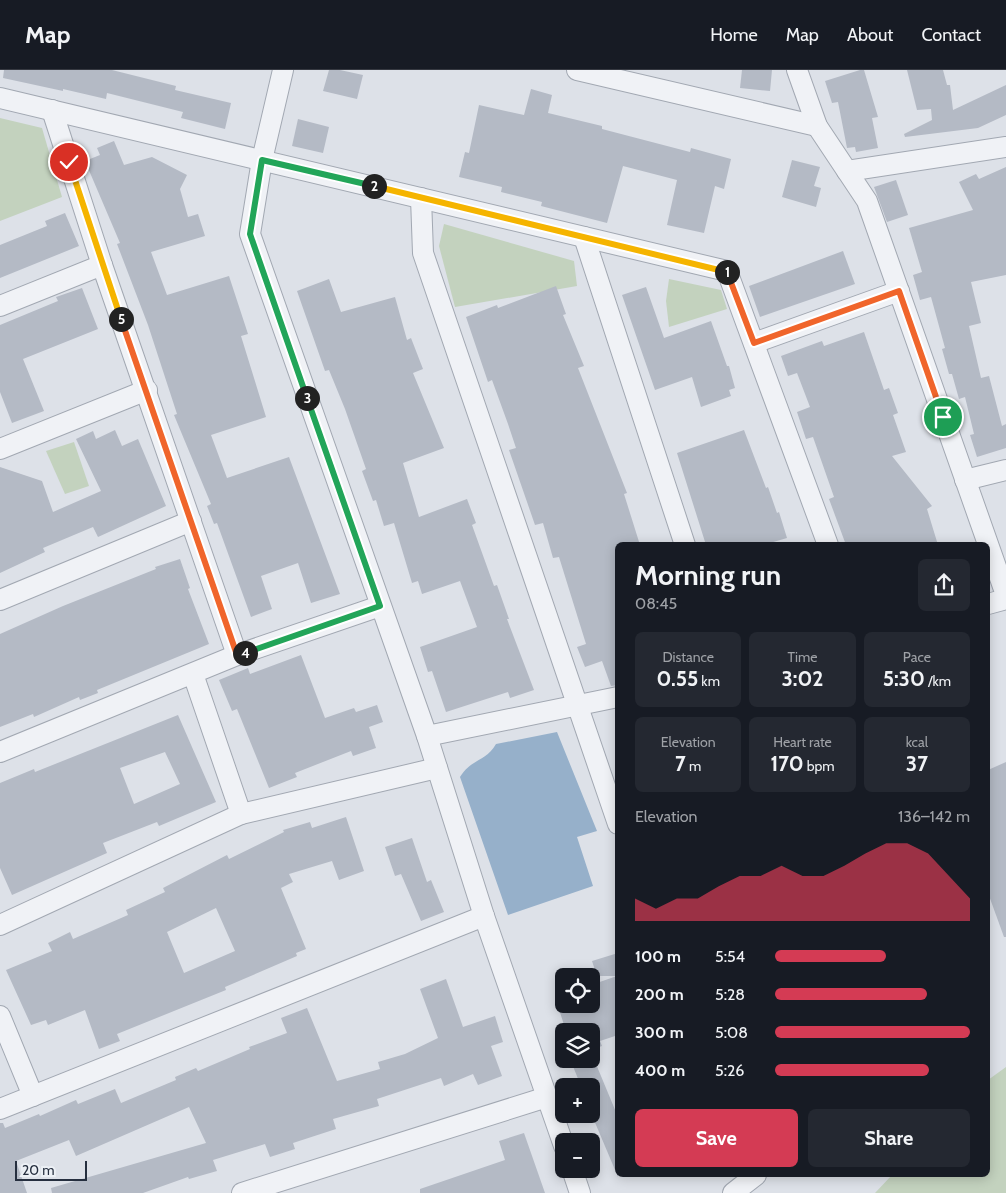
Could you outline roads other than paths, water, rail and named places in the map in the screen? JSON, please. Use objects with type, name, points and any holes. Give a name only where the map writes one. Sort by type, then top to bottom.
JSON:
[{"type":"street","points":[[283,70],[262,160],[250,234],[427,736],[484,916],[559,1133]]},
{"type":"street","points":[[578,70],[817,126]]},
{"type":"street","points":[[797,70],[817,126],[867,200],[987,542]]},
{"type":"street","points":[[0,98],[727,271],[827,542]]},
{"type":"street","points":[[52,110],[102,265],[147,390],[237,655]]},
{"type":"street","points":[[847,171],[1006,147]]},
{"type":"street","points":[[421,198],[423,253],[615,815]]},
{"type":"street","points":[[584,236],[684,542]]},
{"type":"street","points":[[0,306],[102,265]]},
{"type":"street","points":[[754,343],[899,291]]},
{"type":"street","points":[[0,449],[147,390]]},
{"type":"street","points":[[965,480],[1006,470]]},
{"type":"street","points":[[0,600],[191,521]]},
{"type":"street","points":[[990,550],[1006,595]]},
{"type":"street","points":[[990,603],[1006,599]]},
{"type":"street","points":[[0,752],[237,655],[380,606]]},
{"type":"street","points":[[194,674],[240,814]]},
{"type":"street","points":[[427,736],[578,707],[615,698]]},
{"type":"street","points":[[0,924],[240,814],[437,768]]},
{"type":"street","points":[[0,1108],[484,916]]},
{"type":"street","points":[[0,1016],[33,1096]]},
{"type":"street","points":[[242,1193],[547,1097]]},
{"type":"street","points":[[575,1178],[580,1193]]},
{"type":"water","points":[[557,732],[597,831],[577,837],[593,886],[508,915],[460,777],[469,766],[488,754],[496,744]]}]
